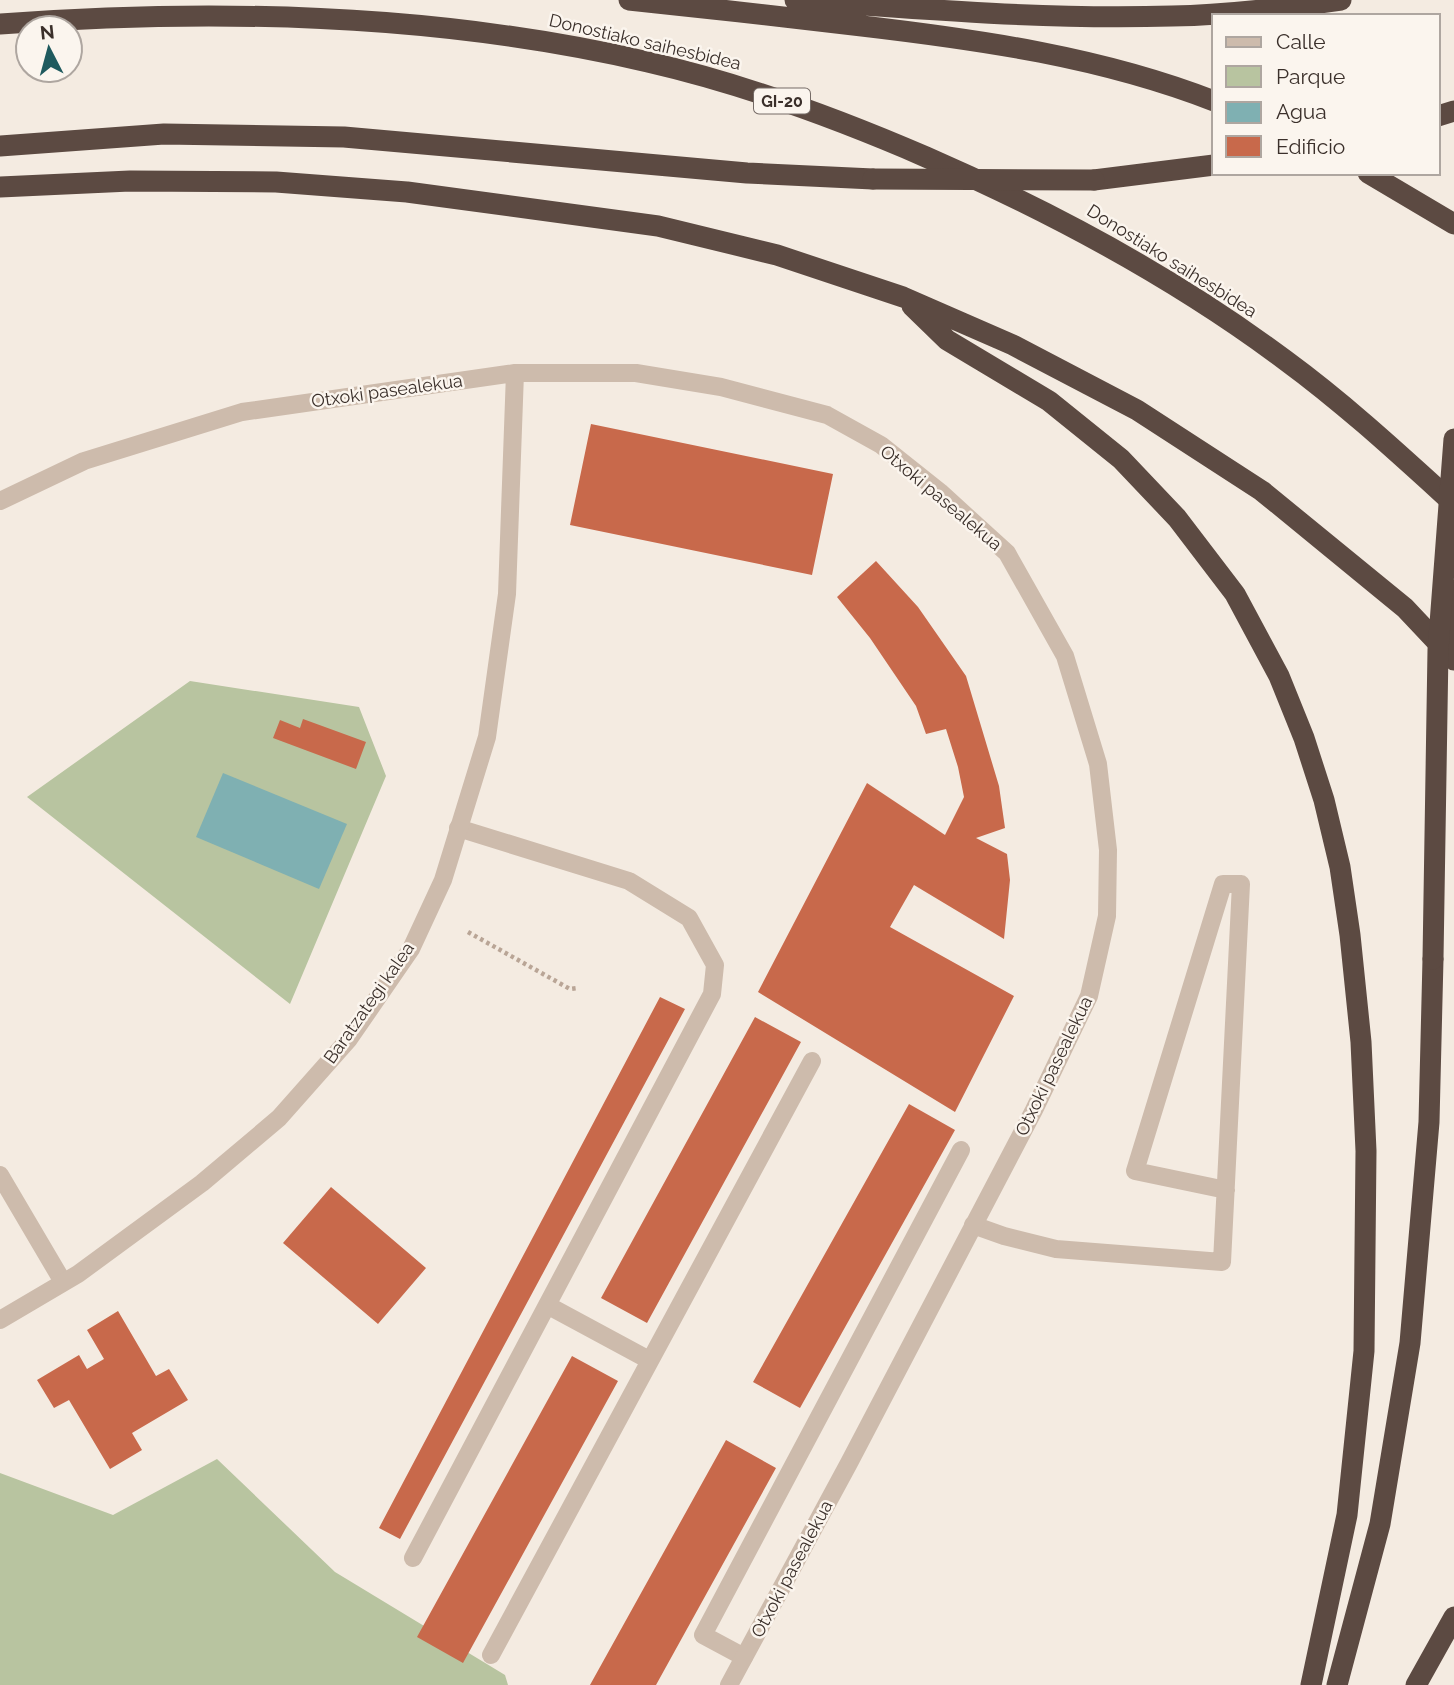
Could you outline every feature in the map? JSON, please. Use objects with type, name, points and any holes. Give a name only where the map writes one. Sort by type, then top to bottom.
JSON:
[{"type":"highway","points":[[629,0],[929,34],[1030,49],[1111,68],[1212,100]]},
{"type":"highway","points":[[795,0],[1033,15],[1172,16],[1277,9],[1341,0]]},
{"type":"highway","name":"Donostiako saihesbidea","points":[[0,24],[81,18],[205,16],[310,18],[425,27],[534,40],[648,62],[756,91],[867,131],[960,172],[1095,238],[1201,302],[1285,359],[1372,429],[1454,504]]},
{"type":"highway","points":[[0,146],[164,134],[344,138],[747,173],[873,179],[1094,180],[1212,165]]},
{"type":"highway","points":[[1371,175],[1454,223]]},
{"type":"highway","points":[[0,187],[130,181],[276,183],[407,192],[658,226],[777,255],[903,297],[1013,345],[1137,410],[1262,491],[1405,608],[1454,660]]},
{"type":"highway","points":[[903,297],[947,341],[1049,401],[1121,459],[1177,518],[1235,594],[1279,676],[1304,737],[1324,800],[1340,867],[1361,1042],[1366,1151],[1364,1351],[1347,1515],[1311,1685]]},
{"type":"highway","points":[[1337,1685],[1380,1524],[1410,1343],[1429,1122],[1438,650],[1454,439]]},
{"type":"highway","points":[[1446,545],[1454,652]]},
{"type":"highway","points":[[1416,1685],[1454,1617]]},
{"type":"street","name":"Otxoki pasealekua","points":[[0,502],[84,461],[242,412],[514,373],[636,373],[721,387],[827,415],[881,445],[940,492],[1007,553],[1065,656],[1098,764],[1108,850],[1107,916],[1089,996],[973,1225],[729,1685]]},
{"type":"street","name":"Baratzategi kalea","points":[[0,1320],[63,1282],[202,1183],[270,1126],[349,1039],[411,949],[443,880],[486,737],[506,594],[514,373]]},
{"type":"street","points":[[413,1558],[712,994],[715,965],[689,918],[629,881],[458,828]]},
{"type":"street","points":[[973,1225],[1056,1249],[1222,1262],[1226,1190],[1241,884],[1223,884],[1135,1171],[1226,1190]]},
{"type":"street","points":[[491,1655],[812,1061]]},
{"type":"street","points":[[744,1657],[703,1635],[961,1150]]},
{"type":"street","points":[[0,1175],[63,1282]]},
{"type":"street","points":[[548,1305],[649,1360]]},
{"type":"path","points":[[468,932],[570,989],[578,988]]},
{"type":"green space","points":[[190,681],[359,707],[386,776],[290,1004],[27,797]]},
{"type":"green space","points":[[217,1459],[335,1572],[505,1675],[508,1685],[0,1685],[0,1473],[113,1515]]},
{"type":"water","points":[[223,773],[347,824],[319,889],[196,837]]},
{"type":"building","points":[[591,424],[833,474],[812,575],[570,525]]},
{"type":"building","points":[[876,561],[918,607],[966,676],[999,786],[1005,828],[976,838],[1007,854],[1010,880],[1004,939],[914,885],[890,927],[1014,996],[955,1112],[758,992],[867,783],[945,835],[964,797],[946,729],[926,734],[916,706],[870,638],[837,597]]},
{"type":"building","points":[[303,719],[366,742],[356,769],[273,738],[280,720],[300,728]]},
{"type":"building","points":[[660,997],[685,1009],[400,1539],[379,1528]]},
{"type":"building","points":[[755,1017],[801,1042],[647,1323],[601,1298]]},
{"type":"building","points":[[909,1104],[955,1130],[800,1408],[753,1382]]},
{"type":"building","points":[[331,1187],[426,1268],[378,1324],[283,1243]]},
{"type":"building","points":[[118,1311],[156,1376],[169,1369],[188,1400],[132,1433],[142,1450],[110,1469],[69,1400],[54,1408],[37,1380],[79,1355],[87,1369],[104,1359],[87,1330]]},
{"type":"building","points":[[572,1356],[618,1381],[463,1663],[417,1637]]},
{"type":"building","points":[[726,1440],[776,1468],[656,1685],[590,1685]]}]
